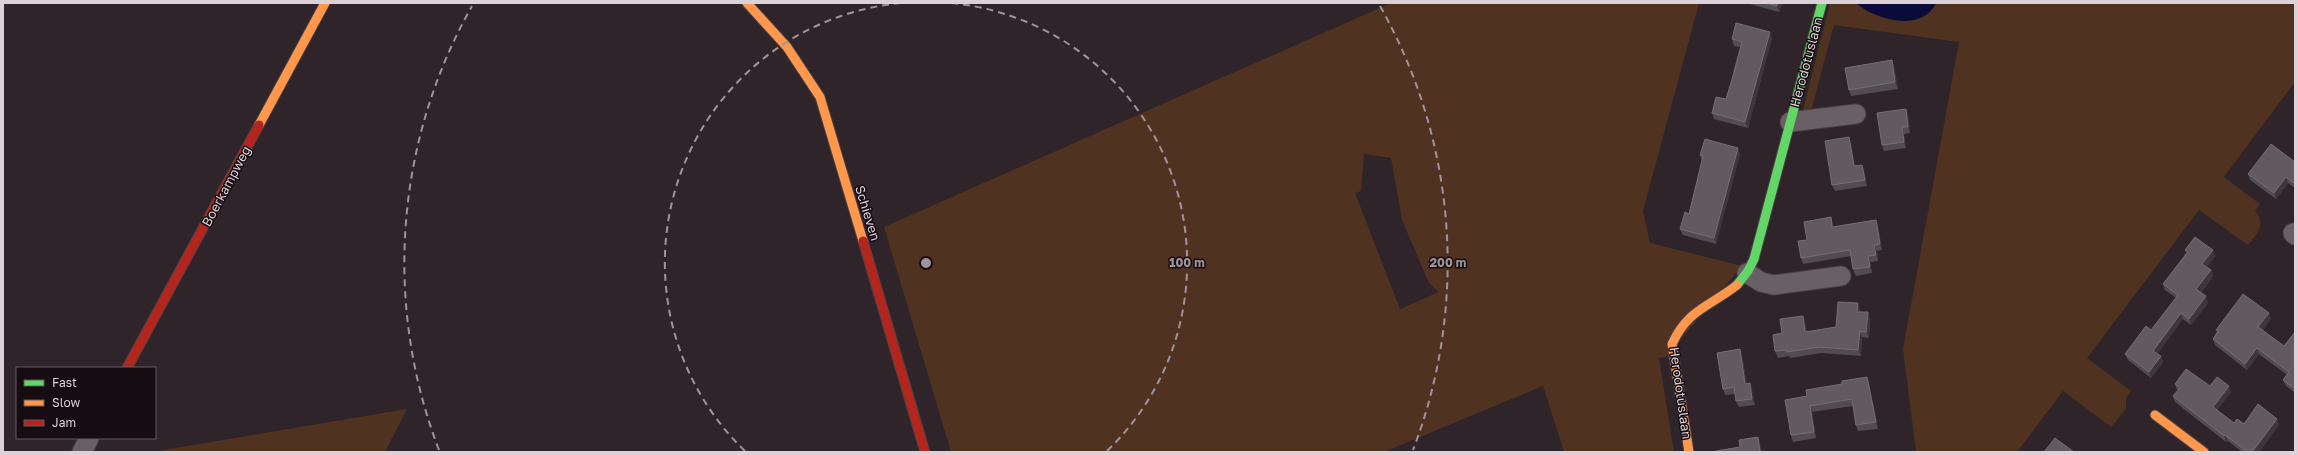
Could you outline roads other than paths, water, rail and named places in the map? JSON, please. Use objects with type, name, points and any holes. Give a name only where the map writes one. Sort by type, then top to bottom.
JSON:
[{"type":"street","name":"Boerkampweg","points":[[128,367],[325,3]]},
{"type":"street","name":"Schieven","points":[[747,3],[765,20],[788,46],[804,69],[820,97],[925,452]]},
{"type":"street","name":"Herodotuslaan","points":[[1689,452],[1672,344],[1677,330],[1687,317],[1734,287],[1747,273],[1754,259],[1822,3]]},
{"type":"street","name":"Herodotuslaan","points":[[1790,122],[1856,114]]},
{"type":"street","points":[[1747,273],[1761,282],[1774,285],[1841,276]]},
{"type":"street","points":[[2156,414],[2204,452]]},
{"type":"street","points":[[82,452],[88,439]]}]
